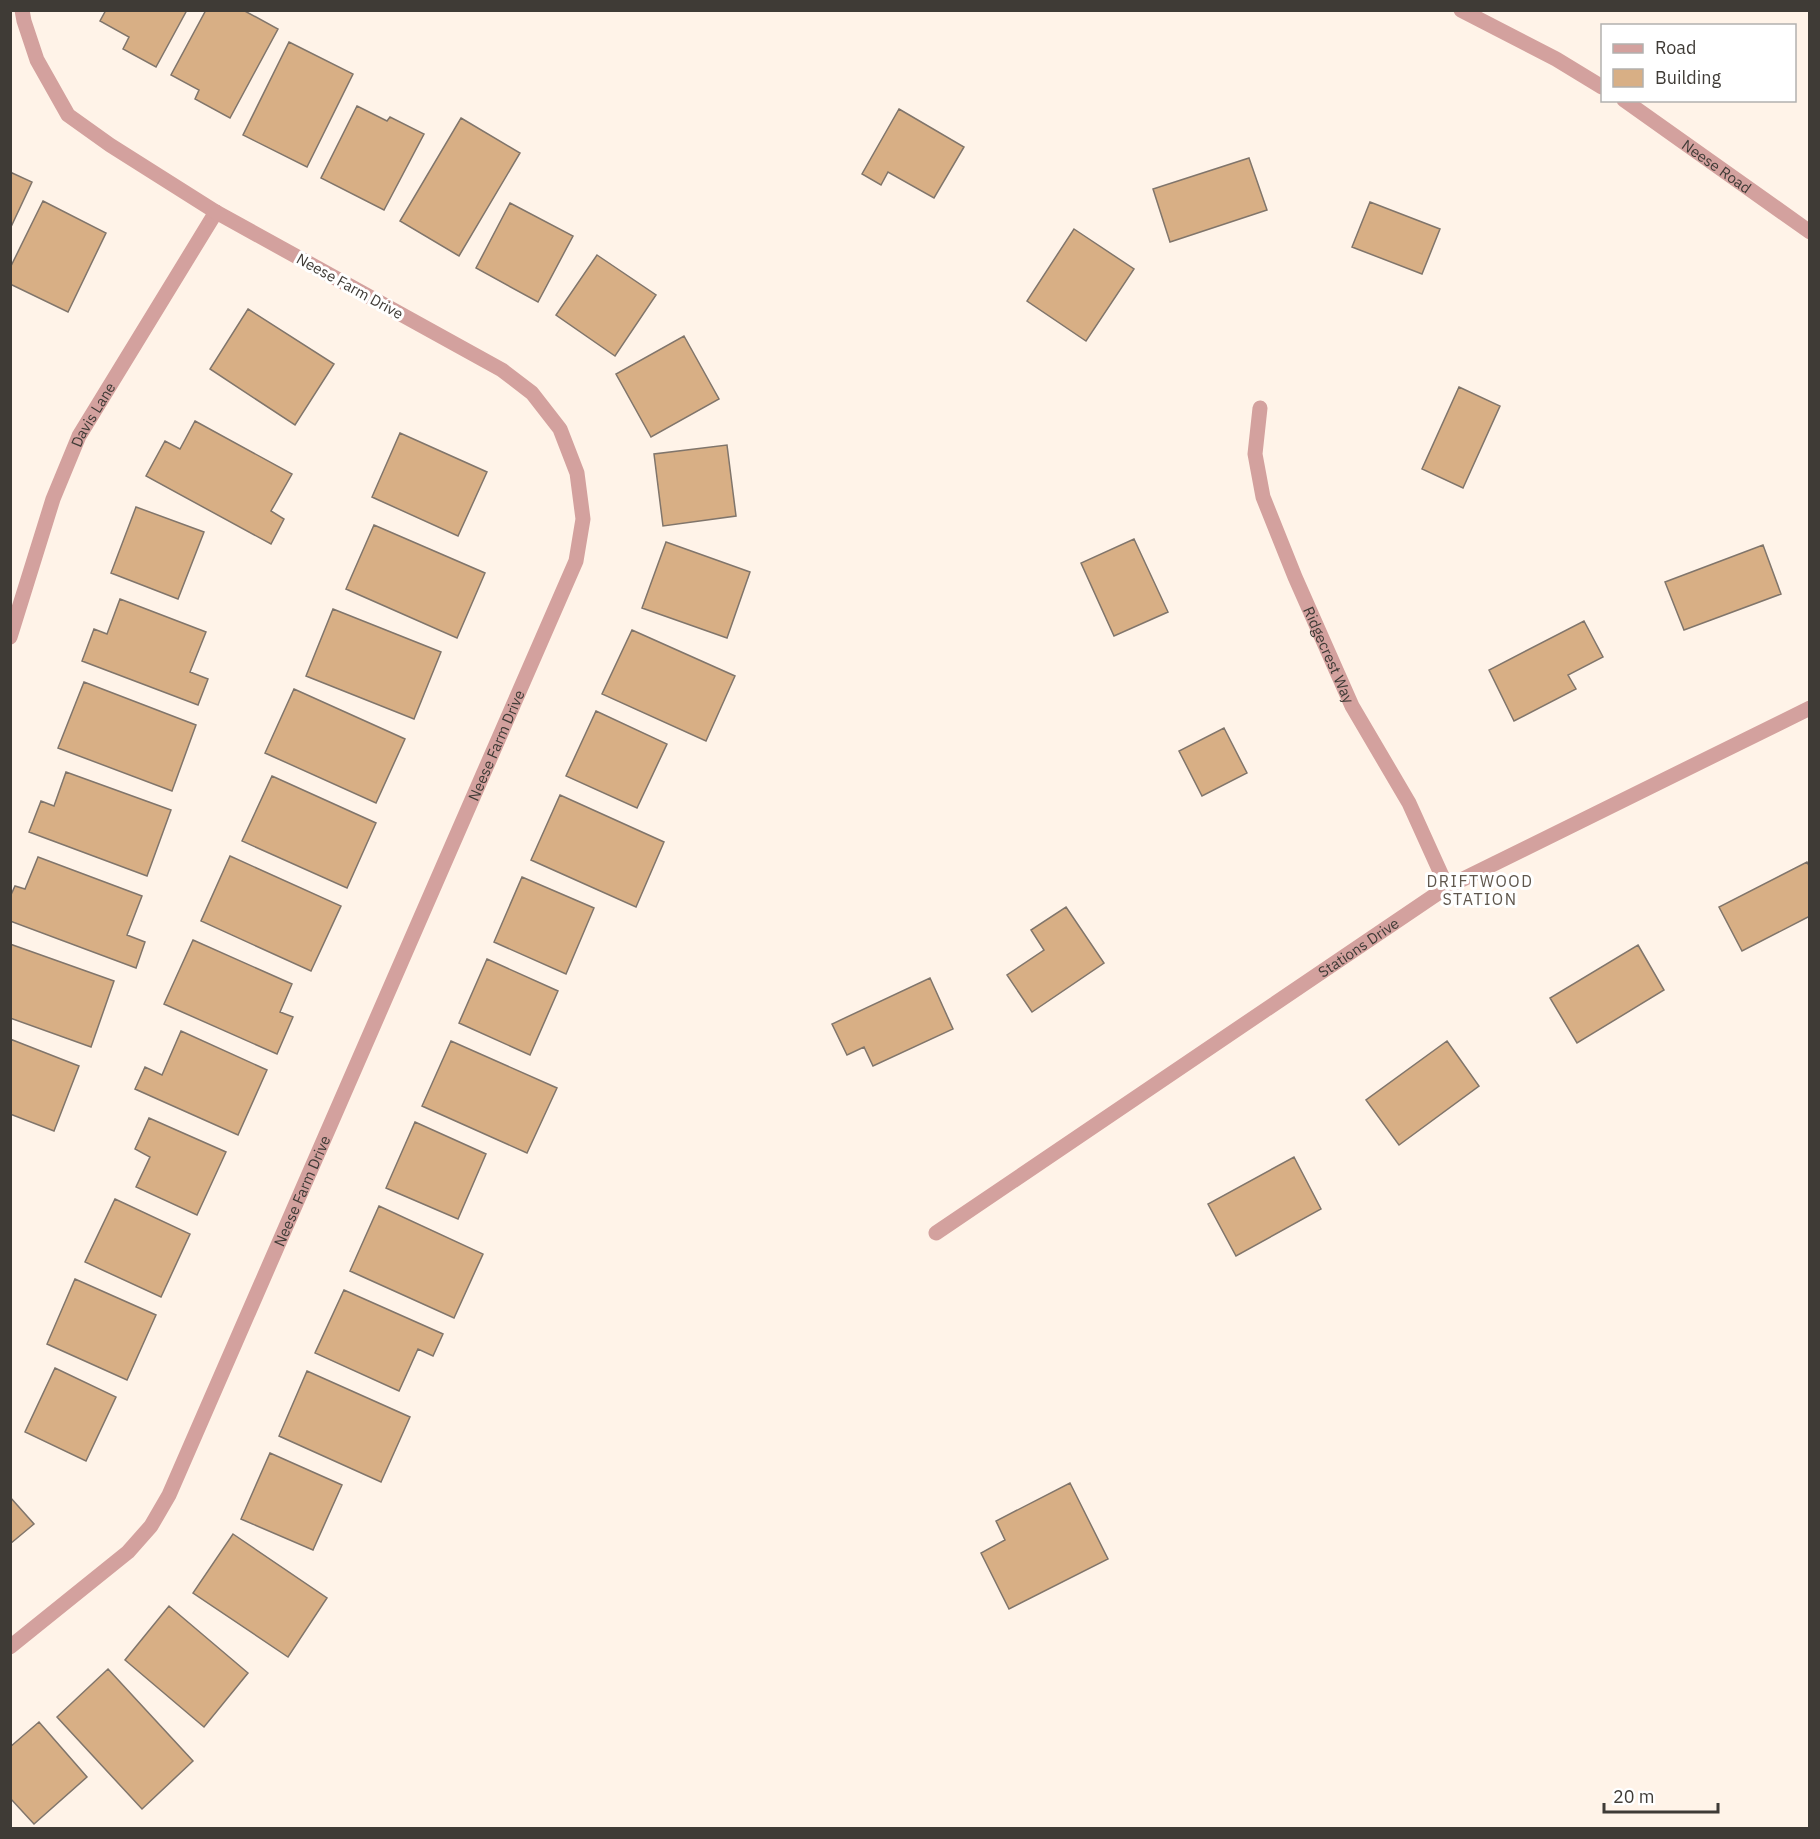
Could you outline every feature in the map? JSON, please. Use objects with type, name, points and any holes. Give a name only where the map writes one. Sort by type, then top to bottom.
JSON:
[{"type":"street","name":"Neese Farm Drive","points":[[10,1647],[128,1552],[151,1526],[169,1495],[576,561],[583,519],[577,473],[560,429],[532,393],[502,370],[216,212],[110,145],[68,115],[37,60],[22,10]]},
{"type":"street","points":[[1461,10],[1556,59],[1601,86]]},
{"type":"street","name":"Neese Road","points":[[1627,102],[1809,232]]},
{"type":"street","name":"Davis Lane","points":[[10,637],[53,499],[79,436],[216,212]]},
{"type":"street","name":"Ridgecrest Way","points":[[1260,408],[1255,454],[1263,497],[1295,577],[1352,706],[1409,803],[1447,887]]},
{"type":"street","name":"Stations Drive","points":[[936,1233],[1447,887],[1809,708]]},
{"type":"building","points":[[106,10],[187,10],[156,67],[123,49],[129,37],[100,21]]},
{"type":"building","points":[[206,10],[243,10],[278,29],[230,118],[195,99],[199,90],[171,75]]},
{"type":"building","points":[[289,42],[353,74],[307,167],[243,135]]},
{"type":"building","points":[[357,106],[387,121],[390,117],[424,134],[384,210],[321,178]]},
{"type":"building","points":[[899,109],[964,147],[934,198],[888,172],[881,185],[862,174]]},
{"type":"building","points":[[461,118],[520,153],[459,256],[400,221]]},
{"type":"building","points":[[1249,158],[1267,210],[1170,242],[1153,189]]},
{"type":"building","points":[[10,172],[32,182],[10,229]]},
{"type":"building","points":[[43,201],[106,233],[68,312],[10,284],[10,268]]},
{"type":"building","points":[[1370,202],[1440,229],[1422,274],[1352,247]]},
{"type":"building","points":[[510,203],[573,236],[538,302],[476,268]]},
{"type":"building","points":[[1074,229],[1134,269],[1086,341],[1027,301]]},
{"type":"building","points":[[597,255],[656,295],[615,356],[556,315]]},
{"type":"building","points":[[248,309],[334,364],[295,425],[210,369]]},
{"type":"building","points":[[684,336],[719,399],[651,437],[616,374]]},
{"type":"building","points":[[1459,387],[1500,406],[1463,488],[1422,469]]},
{"type":"building","points":[[195,421],[292,474],[271,511],[284,519],[271,544],[146,476],[165,441],[180,449]]},
{"type":"building","points":[[400,433],[487,472],[458,536],[372,497]]},
{"type":"building","points":[[727,445],[736,516],[663,526],[654,454]]},
{"type":"building","points":[[136,507],[204,532],[178,599],[111,573]]},
{"type":"building","points":[[374,525],[485,573],[457,638],[346,589]]},
{"type":"building","points":[[1134,539],[1168,612],[1114,636],[1081,563]]},
{"type":"building","points":[[666,542],[750,572],[727,638],[642,608]]},
{"type":"building","points":[[1763,545],[1781,594],[1684,630],[1665,582]]},
{"type":"building","points":[[120,599],[206,632],[190,672],[208,679],[198,705],[82,661],[94,629],[107,634]]},
{"type":"building","points":[[333,609],[441,652],[414,719],[306,676]]},
{"type":"building","points":[[1584,621],[1603,657],[1568,675],[1576,689],[1514,721],[1489,670]]},
{"type":"building","points":[[632,630],[735,676],[706,741],[602,694]]},
{"type":"building","points":[[84,682],[196,725],[172,791],[58,748]]},
{"type":"building","points":[[294,689],[405,739],[376,803],[265,753]]},
{"type":"building","points":[[596,711],[667,744],[637,808],[566,776]]},
{"type":"building","points":[[1224,728],[1247,773],[1202,796],[1179,751]]},
{"type":"building","points":[[66,772],[171,810],[147,876],[29,832],[41,801],[54,806]]},
{"type":"building","points":[[272,776],[376,823],[347,888],[242,841]]},
{"type":"building","points":[[560,795],[664,842],[636,907],[531,860]]},
{"type":"building","points":[[230,856],[341,906],[311,971],[201,921]]},
{"type":"building","points":[[38,857],[142,896],[127,935],[145,942],[136,968],[10,921],[10,897],[15,886],[25,889]]},
{"type":"building","points":[[1807,862],[1810,868],[1810,916],[1742,951],[1719,907]]},
{"type":"building","points":[[522,877],[594,908],[566,974],[494,942]]},
{"type":"building","points":[[1066,907],[1104,963],[1032,1012],[1007,975],[1044,950],[1031,930]]},
{"type":"building","points":[[193,940],[292,984],[280,1012],[293,1017],[277,1054],[164,1004]]},
{"type":"building","points":[[10,944],[114,981],[91,1047],[10,1018]]},
{"type":"building","points":[[1638,945],[1664,990],[1577,1043],[1550,998]]},
{"type":"building","points":[[487,959],[558,991],[530,1055],[459,1023]]},
{"type":"building","points":[[930,978],[953,1029],[873,1066],[864,1047],[847,1055],[832,1024]]},
{"type":"building","points":[[181,1031],[267,1070],[238,1135],[135,1089],[145,1067],[162,1075]]},
{"type":"building","points":[[10,1039],[79,1066],[54,1131],[10,1114]]},
{"type":"building","points":[[451,1041],[557,1088],[527,1153],[422,1106]]},
{"type":"building","points":[[1447,1041],[1479,1086],[1399,1145],[1366,1100]]},
{"type":"building","points":[[149,1118],[226,1152],[197,1215],[136,1187],[150,1157],[135,1149]]},
{"type":"building","points":[[415,1122],[486,1154],[458,1219],[386,1188]]},
{"type":"building","points":[[1294,1157],[1321,1209],[1236,1256],[1208,1204]]},
{"type":"building","points":[[115,1199],[190,1234],[161,1297],[85,1262]]},
{"type":"building","points":[[379,1206],[483,1254],[454,1318],[350,1271]]},
{"type":"building","points":[[75,1279],[156,1315],[127,1380],[47,1344]]},
{"type":"building","points":[[344,1290],[443,1334],[433,1356],[418,1349],[399,1391],[315,1353]]},
{"type":"building","points":[[55,1368],[116,1397],[86,1461],[25,1432]]},
{"type":"building","points":[[307,1371],[410,1417],[381,1482],[279,1436]]},
{"type":"building","points":[[270,1453],[342,1485],[313,1550],[241,1519]]},
{"type":"building","points":[[1070,1483],[1108,1559],[1009,1609],[981,1553],[1005,1540],[996,1521]]},
{"type":"building","points":[[10,1497],[34,1524],[10,1544]]},
{"type":"building","points":[[233,1534],[327,1598],[288,1657],[193,1593]]},
{"type":"building","points":[[169,1606],[248,1673],[204,1727],[125,1660]]},
{"type":"building","points":[[108,1669],[193,1761],[142,1809],[57,1717]]},
{"type":"building","points":[[39,1722],[87,1777],[34,1824],[10,1798],[10,1747]]},
{"type":"district","name":"DRIFTWOOD STATION","points":[[1480,890]]}]
